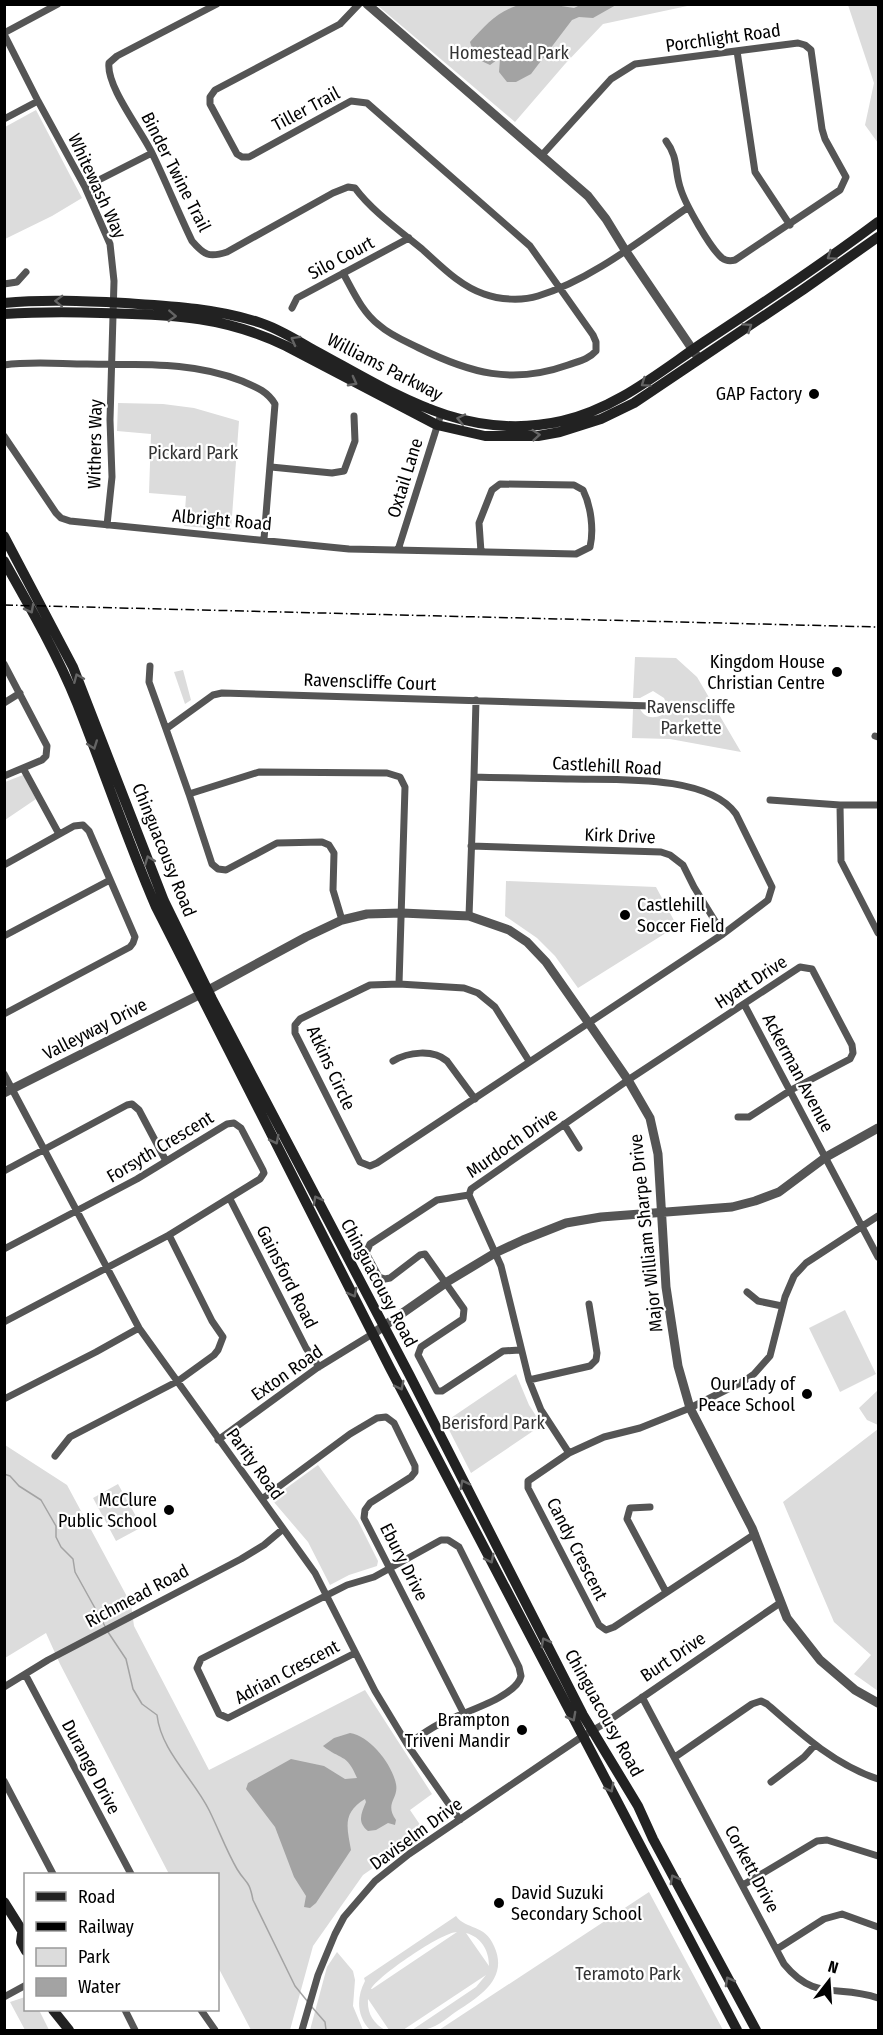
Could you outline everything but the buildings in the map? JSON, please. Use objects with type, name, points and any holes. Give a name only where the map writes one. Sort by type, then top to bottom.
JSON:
[{"type":"main road","name":"Williams Parkway","points":[[696,355],[879,222]]},
{"type":"main road","name":"Williams Parkway","points":[[4,303],[52,300],[207,319],[245,328],[439,420],[508,426],[560,421],[622,398],[696,355],[879,237]]},
{"type":"main road","name":"Williams Parkway","points":[[4,314],[113,308]]},
{"type":"main road","name":"Chinguacousy Road","points":[[4,536],[57,634],[87,699],[164,901],[205,993]]},
{"type":"main road","name":"Chinguacousy Road","points":[[4,561],[44,634],[77,703],[156,907],[205,993],[587,1733],[737,2031]]},
{"type":"main road","name":"Chinguacousy Road","points":[[587,1733],[638,1806],[653,1839],[756,2031]]},
{"type":"main road","points":[[4,1902],[24,1936]]},
{"type":"main road","points":[[63,2014],[69,2031]]},
{"type":"street","points":[[4,34],[58,4]]},
{"type":"street","name":"Binder Twine Trail","points":[[217,4],[117,56],[109,63],[108,72],[152,153],[192,241],[202,252],[214,256],[227,252],[348,187],[355,188],[463,284],[483,294],[499,298],[520,299],[537,297],[589,273],[687,208]]},
{"type":"street","name":"Tiller Trail","points":[[343,273],[367,315],[379,326],[414,346],[468,369],[499,376],[532,374],[590,358],[597,351],[593,335],[530,246],[367,103],[351,101],[249,157],[242,158],[237,154],[210,104],[210,97],[215,90],[340,24],[359,4]]},
{"type":"street","points":[[367,4],[588,196],[606,219],[696,355]]},
{"type":"street","name":"Whitewash Way","points":[[4,34],[86,188],[110,244],[113,258],[111,363]]},
{"type":"street","name":"Porchlight Road","points":[[542,155],[599,91],[622,71],[636,64],[798,43],[806,45],[811,50],[825,139],[846,177],[840,190],[790,225],[730,261],[723,259],[716,251],[687,208]]},
{"type":"street","points":[[737,51],[755,172],[790,225]]},
{"type":"street","points":[[4,119],[38,101]]},
{"type":"street","points":[[666,141],[674,152],[679,187],[687,208]]},
{"type":"street","points":[[86,188],[152,153]]},
{"type":"street","name":"Silo Court","points":[[292,308],[297,298],[409,238]]},
{"type":"street","points":[[4,284],[17,282],[26,272]]},
{"type":"street","points":[[4,365],[26,362],[194,367],[219,372],[258,387],[275,404],[264,539]]},
{"type":"street","name":"Withers Way","points":[[107,525],[112,477],[111,363]]},
{"type":"street","points":[[271,467],[332,473],[344,471],[356,441],[354,416]]},
{"type":"street","name":"Oxtail Lane","points":[[398,550],[439,420]]},
{"type":"street","name":"Albright Road","points":[[4,436],[61,518],[70,521],[349,549],[481,552],[576,554],[590,547],[592,539],[583,490],[574,485],[500,484],[492,490],[479,523],[481,552]]},
{"type":"street","points":[[4,664],[48,751],[42,760],[4,776]]},
{"type":"street","points":[[150,666],[149,682],[212,864],[218,869],[226,870],[277,843],[322,842],[329,845],[334,853],[333,890],[342,920]]},
{"type":"street","points":[[4,703],[20,693]]},
{"type":"street","name":"Ravenscliffe Court","points":[[166,729],[213,695],[222,693],[652,706]]},
{"type":"street","points":[[469,916],[476,700]]},
{"type":"street","points":[[23,768],[59,834]]},
{"type":"street","points":[[189,794],[259,772],[387,773],[400,777],[405,787],[399,984]]},
{"type":"street","name":"Castlehill Road","points":[[474,777],[645,781],[695,789],[715,796],[729,804],[772,887],[768,900],[723,934],[588,1022]]},
{"type":"street","points":[[770,800],[879,805]]},
{"type":"street","points":[[840,805],[841,861],[879,933]]},
{"type":"street","points":[[4,865],[77,825],[86,827],[135,934],[133,943],[4,1014]]},
{"type":"street","name":"Kirk Drive","points":[[471,846],[661,852],[670,855],[683,865],[723,934]]},
{"type":"street","points":[[4,925],[7,935],[110,880]]},
{"type":"street","name":"Major William Sharpe Drive","points":[[205,993],[306,937],[342,920],[367,914],[469,916],[509,930],[527,942],[546,962],[627,1080],[650,1118],[658,1154],[671,1327],[678,1366],[690,1408],[755,1534],[787,1618],[820,1660],[855,1689],[879,1703]]},
{"type":"street","name":"Hyatt Drive","points":[[627,1080],[800,967],[812,969],[852,1045],[853,1053],[850,1059],[791,1090]]},
{"type":"street","name":"Atkins Circle","points":[[529,1061],[495,1007],[478,993],[464,988],[399,984],[370,985],[300,1019],[295,1026],[295,1033],[360,1162],[370,1166],[475,1099],[588,1022]]},
{"type":"street","name":"Valleyway Drive","points":[[8,1091],[205,993]]},
{"type":"street","name":"Ackerman Avenue","points":[[744,1004],[879,1257]]},
{"type":"street","points":[[393,1061],[402,1055],[430,1053],[442,1056],[475,1099]]},
{"type":"street","name":"Parity Road","points":[[4,1074],[8,1091],[29,1122],[139,1328],[315,1573],[355,1653],[407,1744],[460,1820]]},
{"type":"street","name":"Murdoch Drive","points":[[569,1453],[541,1410],[529,1380],[501,1266],[469,1194],[471,1190],[627,1080]]},
{"type":"street","points":[[738,1116],[749,1117],[791,1090]]},
{"type":"street","points":[[4,1172],[132,1104],[139,1110],[166,1161]]},
{"type":"street","name":"Forsyth Crescent","points":[[4,1249],[77,1212],[227,1124],[239,1125],[264,1173],[260,1179],[230,1199],[169,1235],[4,1322]]},
{"type":"street","points":[[564,1124],[579,1148]]},
{"type":"street","points":[[379,1330],[447,1282],[495,1253],[566,1223],[601,1217],[732,1207],[755,1201],[779,1191],[826,1157],[879,1128]]},
{"type":"street","points":[[469,1194],[437,1200],[370,1244],[366,1253],[379,1277],[385,1280],[420,1255],[425,1254],[464,1309],[463,1319],[421,1347],[418,1355],[437,1390],[442,1391],[503,1351],[520,1350]]},
{"type":"street","name":"Gainsford Road","points":[[230,1199],[306,1348],[319,1367]]},
{"type":"street","name":"Candy Crescent","points":[[755,1534],[614,1627],[606,1630],[599,1626],[528,1488],[528,1481],[569,1453],[604,1437],[640,1428],[690,1408],[744,1381],[764,1365],[774,1347],[782,1306],[794,1276],[806,1263],[879,1216]]},
{"type":"street","points":[[55,1456],[70,1437],[178,1381],[218,1350],[223,1337],[212,1321],[169,1235]]},
{"type":"street","points":[[747,1292],[758,1301],[782,1306]]},
{"type":"street","points":[[529,1380],[590,1366],[596,1360],[597,1353],[589,1304]]},
{"type":"street","points":[[4,1399],[139,1328]]},
{"type":"street","name":"Exton Road","points":[[218,1440],[319,1367],[379,1330]]},
{"type":"street","name":"Ebury Drive","points":[[262,1499],[365,1425],[377,1418],[390,1419],[415,1466],[415,1472],[411,1477],[370,1503],[364,1514],[464,1714]]},
{"type":"street","points":[[650,1507],[630,1508],[627,1519],[666,1592]]},
{"type":"street","name":"Richmead Road","points":[[4,1687],[87,1639],[241,1559],[264,1545],[283,1529]]},
{"type":"street","points":[[326,1596],[347,1585],[374,1577],[441,1540],[454,1543],[459,1547],[521,1671],[518,1684],[464,1714],[444,1721],[407,1744]]},
{"type":"street","name":"Adrian Crescent","points":[[326,1596],[201,1659],[197,1664],[197,1671],[219,1714],[228,1718],[355,1653]]},
{"type":"street","name":"Burt Drive","points":[[587,1733],[780,1603]]},
{"type":"street","name":"Durango Drive","points":[[25,1674],[130,1873]]},
{"type":"street","name":"Corkett Drive","points":[[642,1696],[784,1964],[794,1977],[809,1986],[826,1990],[850,1991],[879,1998]]},
{"type":"street","points":[[675,1757],[752,1704],[760,1701],[767,1704],[814,1746],[861,1773],[879,1779]]},
{"type":"street","name":"Daviselm Drive","points":[[302,2031],[313,1992],[335,1934],[344,1917],[375,1881],[398,1862],[587,1733]]},
{"type":"street","points":[[771,1782],[804,1757],[814,1746]]},
{"type":"street","points":[[4,1781],[52,1873]]},
{"type":"street","points":[[743,1885],[817,1841],[827,1840],[879,1856]]},
{"type":"street","points":[[777,1949],[824,1919],[842,1914],[879,1927]]},
{"type":"street","points":[[4,1997],[24,1986]]},
{"type":"street","points":[[125,2011],[135,2031]]},
{"type":"street","points":[[202,2011],[215,2031]]},
{"type":"green space","name":"Homestead Park","points":[[377,5],[692,5],[603,24],[515,122]]},
{"type":"green space","points":[[848,5],[878,5],[878,143],[865,125],[874,83]]},
{"type":"green space","points":[[36,110],[82,198],[5,239],[5,127]]},
{"type":"green space","name":"Pickard Park","points":[[118,403],[163,404],[194,408],[239,421],[231,530],[184,526],[186,496],[149,493],[151,434],[117,431]]},
{"type":"green space","name":"Ravenscliffe Parkette","points":[[635,657],[676,658],[697,677],[741,752],[670,739],[632,738],[633,709],[640,709],[647,716],[655,717],[662,715],[667,705],[664,698],[653,691],[640,698],[633,698]]},
{"type":"green space","points":[[183,670],[191,700],[185,704],[174,672]]},
{"type":"green space","points":[[23,775],[36,799],[5,820],[5,782]]},
{"type":"green space","points":[[506,881],[656,887],[677,926],[578,988],[555,956],[537,938],[505,916]]},
{"type":"green space","points":[[845,1310],[876,1374],[840,1392],[809,1328]]},
{"type":"green space","name":"Berisford Park","points":[[516,1374],[529,1405],[542,1425],[471,1473],[445,1422]]},
{"type":"green space","points":[[878,1390],[878,1425],[867,1420],[859,1408]]},
{"type":"green space","points":[[878,1429],[878,1691],[854,1674],[871,1655],[834,1622],[783,1502]]},
{"type":"green space","points":[[5,1445],[67,1485],[131,1604],[134,1626],[209,1770],[365,1690],[432,1794],[410,1810],[425,1832],[363,1875],[313,1946],[290,2030],[251,2030],[219,1969],[219,1873],[168,1873],[46,1633],[5,1658]]},
{"type":"green space","points":[[318,1465],[358,1521],[378,1561],[377,1566],[349,1575],[330,1585],[308,1542],[273,1501],[274,1497]]},
{"type":"green space","points":[[118,1484],[142,1527],[116,1541],[93,1498]]},
{"type":"green space","name":"Teramoto Park","points":[[649,1892],[723,2030],[439,2030]]},
{"type":"green space","points":[[456,1916],[465,1924],[486,1934],[498,1957],[495,1977],[483,1992],[441,2023],[426,2029],[412,2030],[476,1987],[486,1975],[403,2030],[389,2030],[368,1999],[372,2017],[385,2030],[370,2030],[366,2025],[359,2007],[364,1978]],"holes":[[[457,1932],[372,1989],[371,1989],[385,1975],[411,1956],[438,1939]],[[466,1933],[483,1945],[488,1955],[489,1966]]]},
{"type":"green space","points":[[337,1952],[353,1971],[355,1980],[353,2006],[363,2030],[310,2030],[327,1967]]},
{"type":"green space","points":[[24,1997],[24,2011],[40,2011],[49,2030],[25,2030],[10,2002]]},
{"type":"water","points":[[523,4],[574,8],[580,5],[616,5],[593,18],[579,17],[572,20],[531,74],[516,82],[507,82],[499,72],[500,59],[504,55],[490,65],[475,58],[470,42],[500,14]]},
{"type":"water","points":[[350,1733],[358,1735],[372,1745],[385,1760],[394,1776],[396,1794],[391,1809],[396,1820],[395,1825],[388,1823],[376,1830],[368,1831],[361,1821],[365,1799],[358,1804],[349,1815],[348,1821],[351,1850],[316,1903],[310,1908],[304,1907],[306,1896],[294,1877],[275,1827],[246,1789],[248,1783],[291,1759],[324,1766],[345,1779],[357,1778],[350,1764],[323,1746],[334,1738]]},
{"type":"waterway","points":[[875,4],[878,7]]},
{"type":"waterway","points":[[4,1474],[10,1476],[19,1486],[41,1500],[56,1526],[56,1537],[61,1547],[73,1559],[75,1572],[106,1628]]},
{"type":"waterway","points":[[108,1632],[126,1659],[133,1689],[142,1704],[157,1715],[165,1741],[209,1810],[233,1862],[249,1885],[253,1900],[295,1986],[308,2002]]},
{"type":"waterway","points":[[311,2006],[325,2022],[326,2030]]},
{"type":"railway","points":[[4,605],[878,627]]},
{"type":"place","name":"GAP Factory","points":[[814,394]]},
{"type":"place","name":"Kingdom House Christian Centre","points":[[837,672]]},
{"type":"place","name":"Castlehill Soccer Field","points":[[625,915]]},
{"type":"place","name":"Our Lady of Peace School","points":[[807,1394]]},
{"type":"place","name":"McClure Public School","points":[[169,1510]]},
{"type":"place","name":"Brampton Triveni Mandir","points":[[522,1730]]},
{"type":"place","name":"David Suzuki Secondary School","points":[[499,1903]]}]
